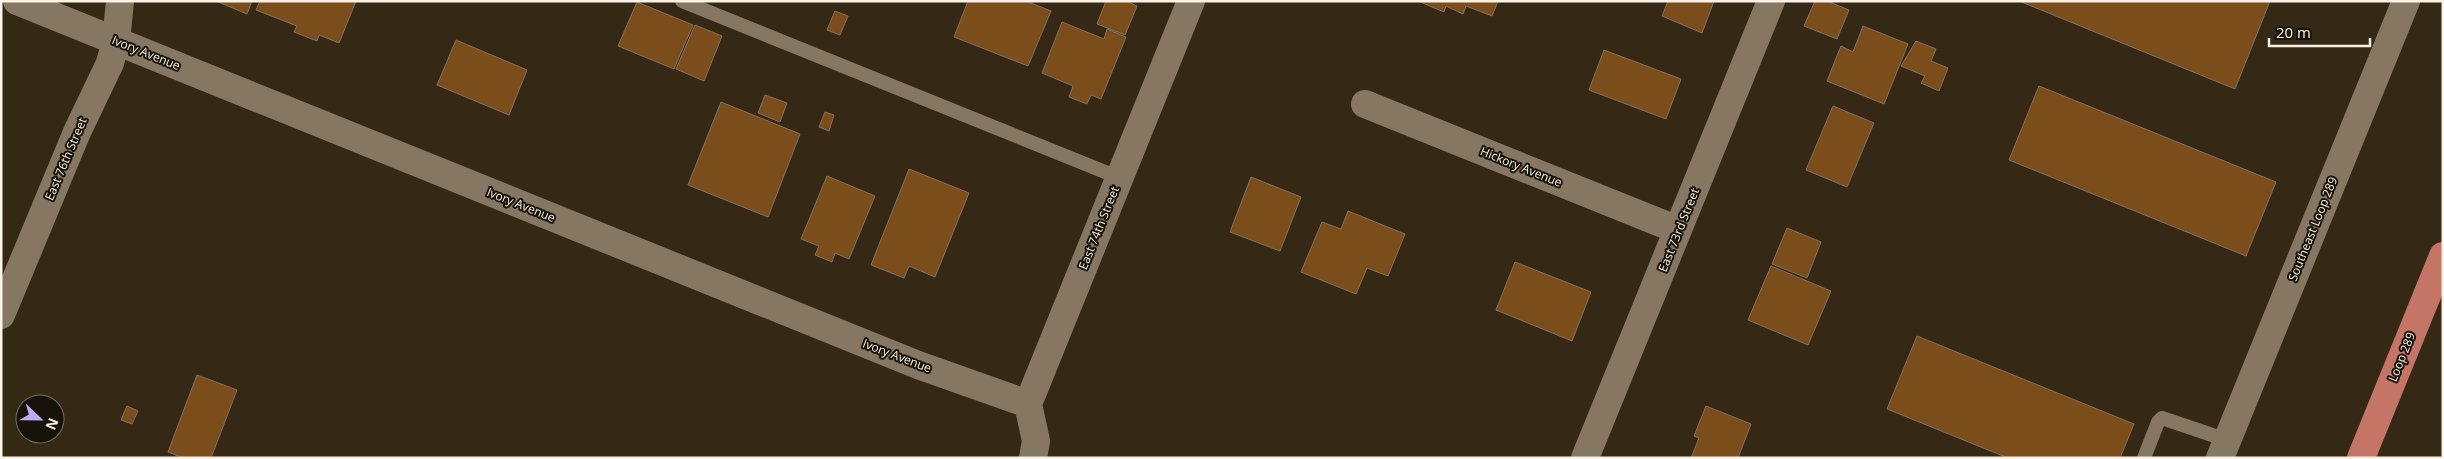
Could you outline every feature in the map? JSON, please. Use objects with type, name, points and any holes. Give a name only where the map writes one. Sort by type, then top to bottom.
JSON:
[{"type":"highway","name":"Loop 289","points":[[2361,458],[2443,256]]},
{"type":"street","name":"Ivory Avenue","points":[[17,1],[918,365],[1028,404]]},
{"type":"street","name":"East 76th Street","points":[[1,315],[77,132],[110,63],[116,41],[120,1]]},
{"type":"street","name":"East 74th Street","points":[[1028,404],[1191,1]]},
{"type":"street","name":"East 73rd Street","points":[[1585,458],[1771,1]]},
{"type":"street","name":"Southeast Loop 289","points":[[2223,449],[2406,1]]},
{"type":"street","name":"Hickory Avenue","points":[[1365,104],[1678,230]]},
{"type":"street","points":[[1028,404],[1036,441],[1033,458]]},
{"type":"lane","points":[[682,1],[1120,178]]},
{"type":"lane","points":[[2144,458],[2158,422],[2162,418],[2223,449]]},
{"type":"building","points":[[216,1],[252,1],[247,14]]},
{"type":"building","points":[[260,1],[356,1],[339,43],[319,35],[317,41],[294,32],[297,26],[256,10]]},
{"type":"building","points":[[968,1],[1026,1],[1051,11],[1028,66],[954,37]]},
{"type":"building","points":[[1106,1],[1126,1],[1137,6],[1125,35],[1097,24]]},
{"type":"building","points":[[1418,1],[1498,1],[1492,16],[1466,6],[1463,14],[1446,6],[1444,12]]},
{"type":"building","points":[[1668,1],[1714,1],[1702,33],[1662,16]]},
{"type":"building","points":[[1815,1],[1827,1],[1849,10],[1837,39],[1804,26]]},
{"type":"building","points":[[2019,1],[2270,1],[2235,89]]},
{"type":"building","points":[[637,2],[693,25],[674,69],[618,46]]},
{"type":"building","points":[[835,11],[848,16],[840,35],[827,30]]},
{"type":"building","points":[[1062,22],[1104,39],[1107,29],[1126,37],[1101,99],[1091,95],[1087,104],[1069,97],[1073,86],[1042,73]]},
{"type":"building","points":[[695,25],[722,36],[704,81],[676,69]]},
{"type":"building","points":[[1863,26],[1908,44],[1884,104],[1827,81],[1841,46],[1853,52]]},
{"type":"building","points":[[456,40],[527,70],[509,115],[437,85]]},
{"type":"building","points":[[1916,41],[1936,49],[1931,61],[1948,68],[1939,91],[1921,83],[1925,76],[1901,66]]},
{"type":"building","points":[[1604,50],[1681,79],[1666,119],[1589,90]]},
{"type":"building","points":[[2039,86],[2276,182],[2246,256],[2009,160]]},
{"type":"building","points":[[765,95],[787,103],[780,122],[758,113]]},
{"type":"building","points":[[721,102],[800,134],[768,217],[688,185]]},
{"type":"building","points":[[1833,106],[1874,123],[1847,187],[1806,170]]},
{"type":"building","points":[[825,112],[834,115],[829,131],[819,127]]},
{"type":"building","points":[[909,169],[969,193],[935,277],[909,266],[904,278],[871,265]]},
{"type":"building","points":[[827,176],[875,196],[849,259],[835,253],[832,262],[815,255],[819,246],[801,239]]},
{"type":"building","points":[[1251,177],[1301,197],[1280,251],[1230,232]]},
{"type":"building","points":[[1348,211],[1405,234],[1388,276],[1367,268],[1356,294],[1301,272],[1322,222],[1341,229]]},
{"type":"building","points":[[1787,228],[1821,242],[1807,278],[1772,264]]},
{"type":"building","points":[[1515,262],[1591,292],[1572,341],[1496,310]]},
{"type":"building","points":[[1771,266],[1831,291],[1808,345],[1748,320]]},
{"type":"building","points":[[1917,336],[2134,424],[2120,458],[2008,458],[1887,409]]},
{"type":"building","points":[[197,375],[237,390],[211,458],[184,458],[168,452]]},
{"type":"building","points":[[127,406],[138,411],[132,424],[121,420]]},
{"type":"building","points":[[1706,406],[1751,424],[1738,458],[1691,458],[1699,438],[1694,436]]}]
